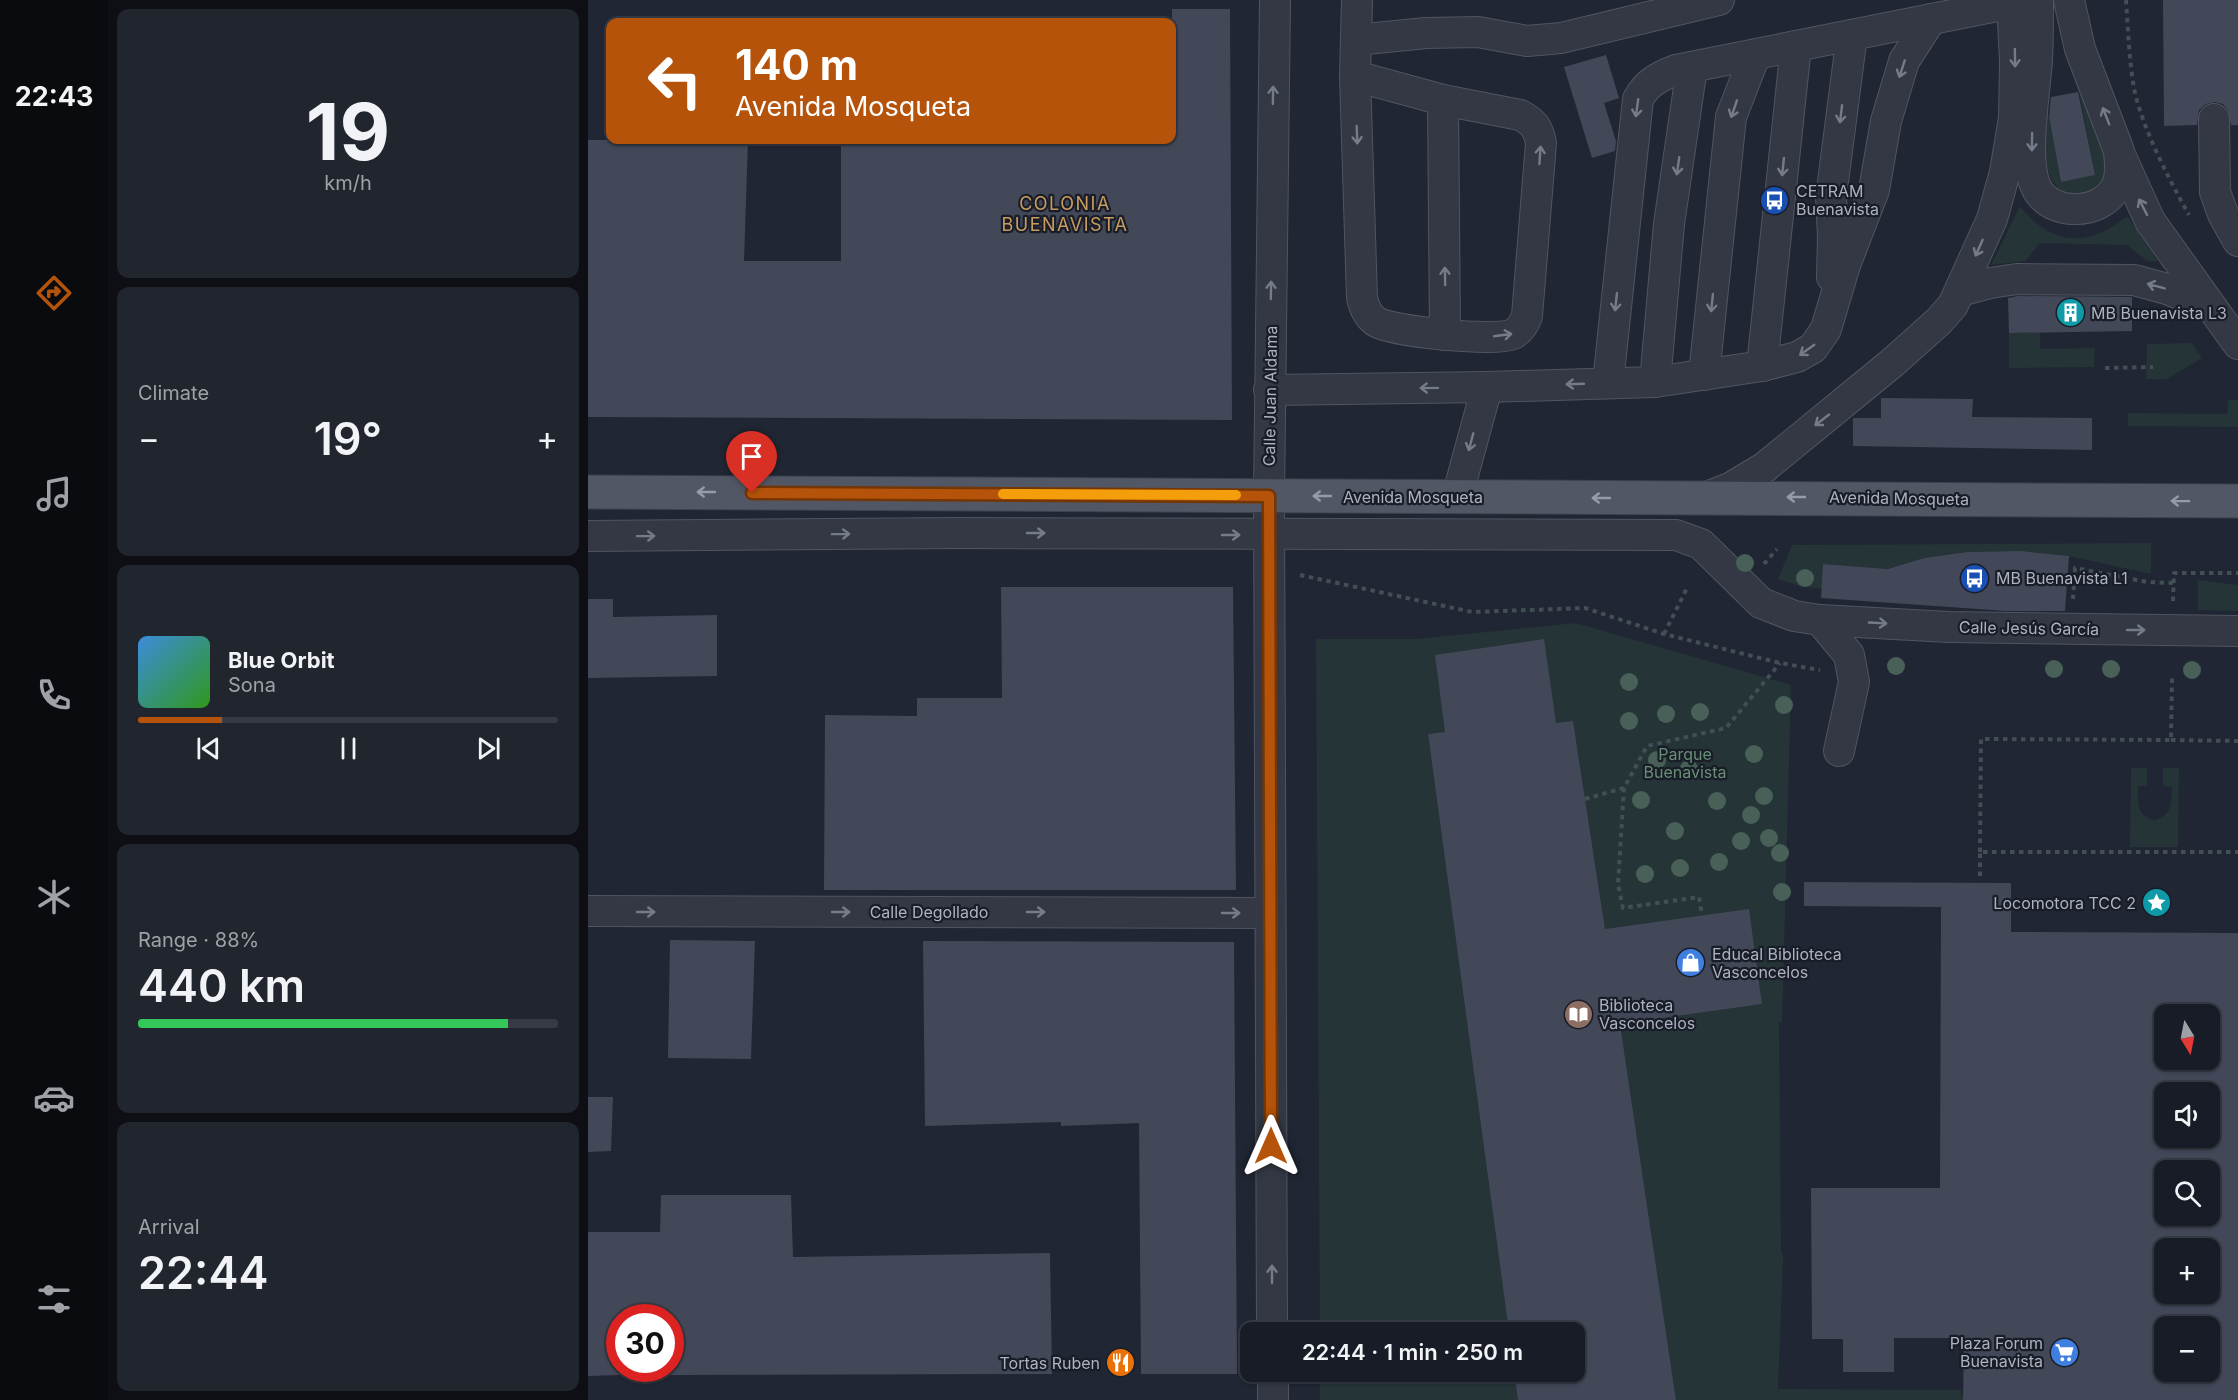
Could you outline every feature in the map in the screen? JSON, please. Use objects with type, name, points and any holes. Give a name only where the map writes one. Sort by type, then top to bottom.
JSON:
[{"type":"main road","name":"Avenida Mosqueta","points":[[588,492],[2238,501]]},
{"type":"street","name":"Calle Juan Aldama","points":[[1272,1322],[1269,390],[1275,0]]},
{"type":"street","points":[[1355,76],[1443,100],[1520,115],[1532,121],[1538,131],[1540,143],[1527,316],[1522,327],[1513,334],[1501,337],[1445,335],[1385,326],[1374,321],[1365,310],[1362,298],[1355,76],[1357,0]]},
{"type":"street","points":[[1356,40],[1426,33],[1478,32],[1527,41],[1561,38],[1719,0]]},
{"type":"street","points":[[2069,0],[2080,50],[2119,151],[2150,221],[2238,344]]},
{"type":"street","points":[[2021,1],[2037,58],[2031,167],[2036,188],[2048,203],[2063,209],[2081,210],[2100,202],[2116,188],[2121,169],[2119,151]]},
{"type":"street","points":[[1608,383],[1638,99],[1645,87],[1659,76],[1692,67],[2021,1]]},
{"type":"street","points":[[1704,498],[1730,488],[1766,467],[1892,363],[1939,321],[1953,304],[1992,219],[2006,162],[2014,118],[2015,62],[2021,1]]},
{"type":"street","points":[[1269,390],[1655,382],[1761,366],[1797,357],[1813,348],[1826,329],[1845,265],[1874,190],[1886,121],[1904,61],[1931,19]]},
{"type":"street","points":[[1832,309],[1831,197],[1852,35]]},
{"type":"street","points":[[1761,366],[1796,46]]},
{"type":"street","points":[[1704,375],[1731,117],[1755,55]]},
{"type":"street","points":[[1655,382],[1669,224],[1692,67]]},
{"type":"street","points":[[1443,100],[1445,335]]},
{"type":"street","points":[[2214,119],[2215,192],[2223,214],[2238,241]]},
{"type":"street","points":[[1960,291],[2017,279],[2134,280],[2167,289],[2210,307]]},
{"type":"street","points":[[1457,497],[1487,387]]},
{"type":"street","name":"Calle Jesús García","points":[[588,536],[960,533],[1676,535],[1701,544],[1761,603],[1794,616],[1820,620],[1997,628],[2238,631]]},
{"type":"street","points":[[1820,620],[1849,655],[1853,675],[1854,682],[1839,751]]},
{"type":"street","name":"Calle Degollado","points":[[588,911],[1269,913]]},
{"type":"street","points":[[1273,1382],[1273,1400]]},
{"type":"path","points":[[2126,0],[2134,89],[2148,129],[2172,184]]},
{"type":"path","points":[[2105,368],[2153,367]]},
{"type":"path","points":[[1764,564],[1777,549]]},
{"type":"path","points":[[1269,568],[1472,612],[1585,608],[1664,634],[1780,663],[1853,675]]},
{"type":"path","points":[[2079,601],[2073,600],[2075,568],[2147,582],[2174,583]]},
{"type":"path","points":[[2173,610],[2174,573],[2238,573]]},
{"type":"path","points":[[1664,634],[1688,586]]},
{"type":"path","points":[[1702,915],[1699,897],[1623,908],[1618,884],[1624,788],[1647,746],[1726,729],[1780,663]]},
{"type":"path","points":[[2171,740],[2172,678]]},
{"type":"path","points":[[1980,876],[1981,739],[2238,741]]},
{"type":"path","points":[[1585,799],[1624,788]]},
{"type":"path","points":[[1980,852],[2238,852]]},
{"type":"green space","points":[[2079,92],[2100,138],[2106,165],[2104,177],[2098,186],[2091,192],[2073,196],[2064,193],[2056,186],[2048,169],[2045,98],[2061,182],[2095,175]]},
{"type":"green space","points":[[2020,206],[2044,229],[2070,238],[2084,238],[2098,234],[2113,227],[2127,216],[2158,261],[2146,260],[2127,245],[2040,243],[2025,261],[1991,265]]},
{"type":"green space","points":[[2009,333],[2040,333],[2040,349],[2095,348],[2094,367],[2009,368]]},
{"type":"green space","points":[[2192,343],[2202,358],[2167,379],[2146,379],[2147,344]]},
{"type":"green space","points":[[2228,400],[2238,400],[2238,427],[2128,426],[2128,413],[2227,414]]},
{"type":"green space","points":[[2151,543],[2151,574],[2069,556],[2021,551],[1967,552],[1924,558],[1888,569],[1824,564],[1822,589],[1800,586],[1778,579],[1792,545]]},
{"type":"green space","points":[[2198,580],[2238,585],[2238,611],[2198,610]]},
{"type":"green space","name":"Parque Buenavista","points":[[1576,623],[1791,685],[1782,1022],[1779,1023],[1781,1250],[1783,1258],[1778,1389],[1961,1390],[1961,1397],[1964,1397],[1964,1400],[1676,1400],[1620,1024],[1762,1004],[1749,910],[1605,929],[1573,721],[1556,723],[1436,655],[1445,732],[1428,735],[1508,1322],[1320,1322],[1316,639],[1416,639]]},
{"type":"green space","points":[[2131,768],[2147,768],[2147,786],[2138,786],[2138,803],[2144,815],[2155,820],[2168,812],[2171,803],[2172,787],[2163,786],[2163,768],[2179,768],[2178,847],[2130,847]]},
{"type":"green space","points":[[1320,1382],[1516,1382],[1518,1400],[1320,1400]]},
{"type":"building","points":[[2163,0],[2238,0],[2238,125],[2231,125],[2228,110],[2223,104],[2214,102],[2206,104],[2199,110],[2197,125],[2164,126]]},
{"type":"building","points":[[1172,9],[1230,9],[1232,420],[588,417],[588,140],[606,140],[606,144],[748,144],[744,261],[841,261],[841,144],[1176,144],[1176,18],[1172,18]]},
{"type":"building","points":[[1606,55],[1619,98],[1604,103],[1616,141],[1615,151],[1592,158],[1564,67]]},
{"type":"building","points":[[2078,92],[2095,175],[2061,182],[2049,117],[2051,97]]},
{"type":"building","name":"MB Buenavista L3","points":[[2018,296],[2132,297],[2132,331],[2009,333],[2008,298]]},
{"type":"building","points":[[1881,398],[1973,399],[1972,417],[2092,418],[2092,450],[1853,446],[1853,418],[1881,418]]},
{"type":"building","points":[[2021,551],[2069,556],[2065,611],[2006,611],[1821,598],[1823,564],[1888,569],[1924,558],[1967,552]]},
{"type":"building","points":[[1001,587],[1233,587],[1236,890],[824,890],[825,715],[917,716],[917,698],[1002,698]]},
{"type":"building","points":[[588,599],[613,599],[613,617],[717,615],[717,676],[588,678]]},
{"type":"building","name":"Biblioteca Vasconcelos","points":[[1544,639],[1556,723],[1573,721],[1605,929],[1749,909],[1762,1004],[1620,1024],[1676,1400],[1518,1400],[1516,1382],[1585,1382],[1585,1322],[1508,1322],[1428,734],[1445,732],[1435,655]]},
{"type":"building","points":[[1804,882],[2011,883],[2011,932],[2238,933],[2238,1400],[1963,1400],[1964,1338],[1894,1338],[1894,1372],[1843,1372],[1843,1339],[1812,1339],[1811,1188],[1940,1188],[1941,907],[1804,906]]},
{"type":"building","points":[[670,940],[755,941],[751,1059],[668,1058]]},
{"type":"building","points":[[923,941],[1234,942],[1237,1374],[1141,1374],[1139,1123],[1061,1126],[1061,1122],[925,1126]]},
{"type":"building","points":[[588,1097],[613,1097],[611,1151],[588,1152]]},
{"type":"building","points":[[661,1195],[791,1195],[793,1257],[1050,1253],[1052,1374],[684,1375],[684,1304],[606,1304],[606,1375],[588,1376],[588,1232],[660,1232]]},
{"type":"slow traffic","points":[[1003,494],[1236,495]]},
{"type":"place","name":"CETRAM Buenavista","points":[[1775,200]]},
{"type":"place","name":"MB Buenavista L3","points":[[2070,313]]},
{"type":"place","name":"MB Buenavista L1","points":[[1975,578]]},
{"type":"place","name":"Locomotora TCC 2","points":[[2157,903]]},
{"type":"place","name":"Educal Biblioteca Vasconcelos","points":[[1691,963]]},
{"type":"place","name":"Biblioteca Vasconcelos","points":[[1578,1014]]},
{"type":"place","name":"Plaza Forum Buenavista","points":[[2064,1352]]},
{"type":"place","name":"Tortas Ruben","points":[[1121,1363]]},
{"type":"district","name":"COLONIA BUENAVISTA","points":[[1065,214]]},
{"type":"route","points":[[752,493],[1269,496],[1271,1146]]}]
